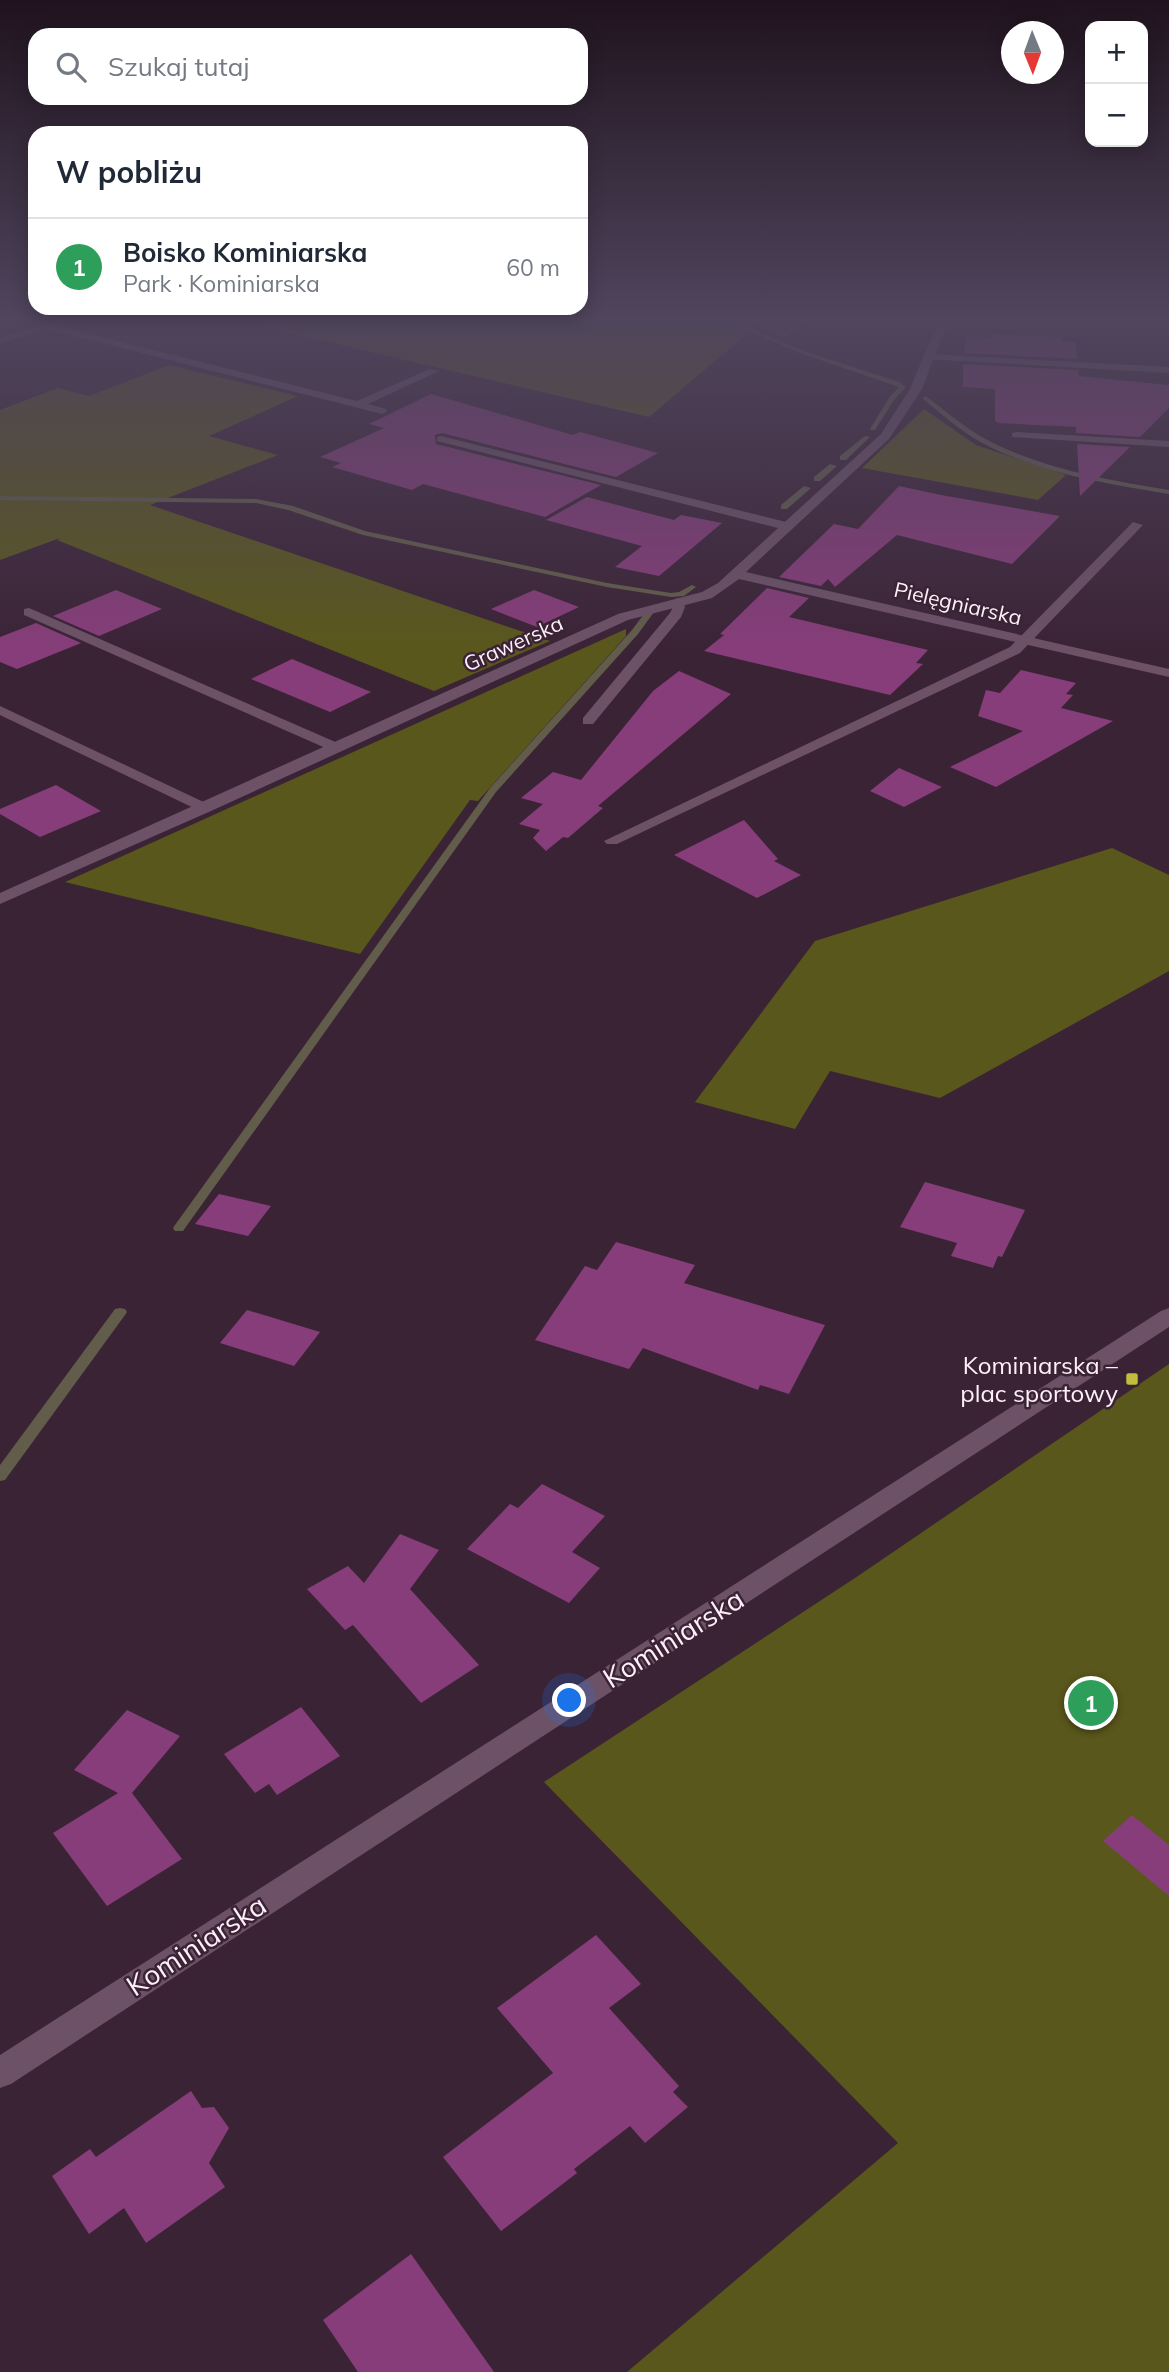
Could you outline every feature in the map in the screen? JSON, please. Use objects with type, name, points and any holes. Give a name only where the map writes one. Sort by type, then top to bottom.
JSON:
[{"type":"street","name":"Grawerska","points":[[0,899],[623,617],[715,591],[737,574],[890,429]]},
{"type":"street","name":"Pielęgniarska","points":[[737,574],[1169,673]]},
{"type":"street","name":"Kominiarska","points":[[0,2073],[454,1777],[722,1608],[1169,1316]]},
{"type":"lane","points":[[1016,435],[1169,444]]},
{"type":"lane","points":[[440,439],[786,526]]},
{"type":"lane","points":[[612,841],[1015,650],[1138,525]]},
{"type":"lane","points":[[588,721],[676,614],[679,607],[677,602]]},
{"type":"lane","points":[[29,612],[335,747]]},
{"type":"lane","points":[[0,710],[205,808]]},
{"type":"shaded area","points":[[0,429],[225,429],[209,436],[278,455],[150,505],[550,641],[434,691],[57,540],[60,538],[0,560]]},
{"type":"shaded area","points":[[903,429],[952,429],[976,445],[1066,475],[1038,500],[862,468]]},
{"type":"shaded area","points":[[626,629],[626,636],[478,801],[470,800],[360,954],[65,882]]},
{"type":"shaded area","points":[[1112,848],[1169,875],[1169,971],[940,1098],[830,1071],[795,1129],[695,1102],[815,941]]},
{"type":"shaded area","points":[[1169,1364],[1169,2372],[627,2372],[898,2143],[544,1782],[858,1576]]},
{"type":"building","points":[[382,429],[551,429],[573,435],[580,432],[658,453],[616,477],[442,433],[435,435],[436,444],[601,485],[545,517],[423,484],[412,490],[332,467],[341,463],[320,457]]},
{"type":"building","points":[[1076,429],[1148,429],[1140,437],[1076,433]]},
{"type":"building","points":[[1077,444],[1130,447],[1080,496]]},
{"type":"building","points":[[899,486],[1060,516],[1012,564],[897,535],[835,587],[828,579],[821,586],[779,577],[834,524],[858,529]]},
{"type":"building","points":[[587,497],[674,520],[681,515],[722,523],[659,576],[615,567],[642,546],[546,520]]},
{"type":"building","points":[[767,588],[809,598],[789,617],[928,650],[916,663],[923,664],[890,695],[704,651],[724,635],[720,634]]},
{"type":"building","points":[[116,590],[162,609],[99,636],[53,616]]},
{"type":"building","points":[[534,590],[579,607],[537,627],[491,609]]},
{"type":"building","points":[[36,623],[81,643],[17,669],[0,662],[0,637]]},
{"type":"building","points":[[292,659],[371,692],[330,712],[251,679]]},
{"type":"building","points":[[1021,670],[1076,683],[1066,694],[1073,695],[1061,708],[1113,721],[996,787],[950,767],[1023,731],[978,716],[986,690],[1000,693]]},
{"type":"building","points":[[679,671],[731,694],[598,806],[603,808],[568,838],[563,837],[546,851],[533,838],[540,830],[519,824],[543,804],[521,798],[553,772],[581,780],[653,691]]},
{"type":"building","points":[[899,768],[942,787],[904,807],[870,791]]},
{"type":"building","points":[[56,785],[101,811],[40,837],[0,814],[0,809]]},
{"type":"building","points":[[744,820],[778,859],[774,861],[801,875],[757,898],[674,855]]},
{"type":"building","points":[[925,1182],[1025,1210],[1002,1257],[998,1256],[993,1268],[951,1256],[957,1243],[900,1227]]},
{"type":"building","points":[[219,1194],[271,1206],[248,1236],[195,1224]]},
{"type":"building","points":[[616,1242],[695,1265],[684,1283],[825,1325],[789,1394],[760,1385],[758,1390],[643,1348],[629,1369],[535,1340],[585,1266],[597,1270]]},
{"type":"building","points":[[247,1310],[320,1332],[294,1366],[220,1343]]},
{"type":"building","points":[[542,1484],[605,1516],[572,1552],[600,1568],[569,1603],[467,1549],[510,1504],[518,1508]]},
{"type":"building","points":[[400,1534],[439,1550],[410,1589],[479,1665],[421,1703],[353,1625],[345,1630],[307,1589],[348,1566],[364,1583]]},
{"type":"building","points":[[301,1707],[340,1756],[277,1795],[269,1784],[255,1793],[224,1754]]},
{"type":"building","points":[[127,1710],[180,1736],[132,1793],[182,1859],[107,1906],[53,1833],[118,1793],[74,1770]]},
{"type":"building","points":[[1132,1815],[1169,1845],[1169,1896],[1103,1841]]},
{"type":"building","points":[[596,1935],[641,1984],[609,2008],[679,2086],[673,2092],[688,2107],[645,2143],[630,2126],[574,2169],[577,2173],[501,2231],[443,2157],[553,2073],[497,2008]]},
{"type":"building","points":[[191,2091],[202,2108],[214,2107],[229,2128],[209,2163],[225,2187],[146,2243],[124,2208],[89,2234],[52,2176],[90,2149],[96,2157]]},
{"type":"building","points":[[411,2254],[494,2372],[358,2372],[323,2320]]},
{"type":"waterway","points":[[965,429],[991,445],[1056,469],[1169,492]]},
{"type":"waterway","points":[[843,458],[867,437]]},
{"type":"waterway","points":[[817,479],[833,466]]},
{"type":"waterway","points":[[784,507],[807,488]]},
{"type":"waterway","points":[[0,498],[256,501],[290,508],[363,533],[607,585],[671,595],[681,594],[692,587]]},
{"type":"waterway","points":[[179,1228],[493,790],[650,612]]},
{"type":"waterway","points":[[0,1476],[120,1312]]},
{"type":"place","name":"Kominiarska – plac sportowy","points":[[1132,1379]]},
{"type":"place","name":"Boisko Kominiarska","points":[[1091,1703]]}]
